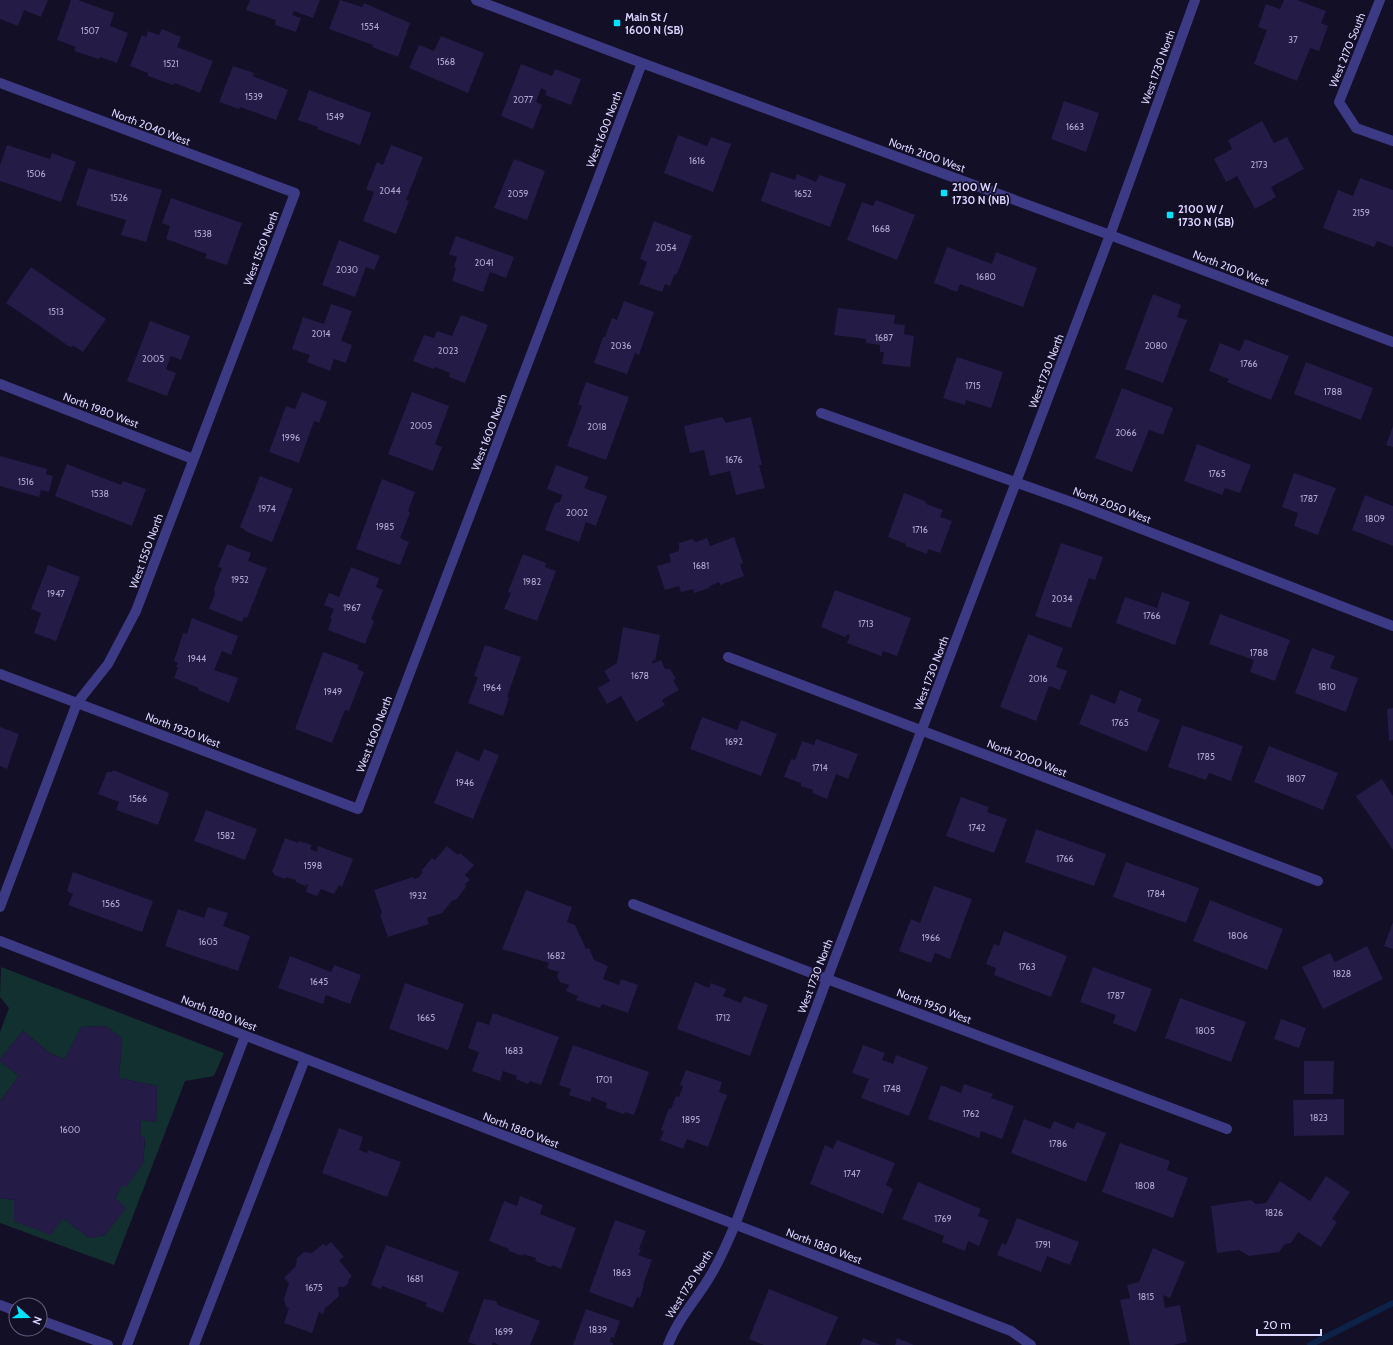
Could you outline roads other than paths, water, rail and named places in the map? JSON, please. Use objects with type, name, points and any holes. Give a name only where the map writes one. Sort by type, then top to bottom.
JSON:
[{"type":"street","name":"North 2100 West","points":[[476,0],[642,63],[1110,235],[1393,342]]},
{"type":"street","name":"West 1730 North","points":[[668,1345],[682,1317],[712,1274],[735,1225],[1110,235],[1195,0]]},
{"type":"street","name":"West 2170 South","points":[[1380,0],[1339,102],[1356,128],[1393,140]]},
{"type":"street","name":"West 1600 North","points":[[358,808],[642,63]]},
{"type":"street","name":"North 2040 West","points":[[0,83],[294,193]]},
{"type":"street","name":"West 1550 North","points":[[0,907],[78,703],[108,664],[136,611],[294,193]]},
{"type":"street","name":"North 1980 West","points":[[0,384],[193,459]]},
{"type":"street","name":"North 2050 West","points":[[821,413],[1081,506],[1393,626]]},
{"type":"street","name":"North 2000 West","points":[[728,657],[1318,881]]},
{"type":"street","name":"North 1930 West","points":[[0,674],[358,808]]},
{"type":"street","name":"North 1950 West","points":[[633,904],[827,979],[1227,1129]]},
{"type":"street","name":"North 1880 West","points":[[0,942],[1011,1331],[1031,1345]]},
{"type":"street","points":[[127,1345],[245,1036]]},
{"type":"street","points":[[194,1345],[305,1059]]},
{"type":"street","points":[[48,1323],[108,1345]]},
{"type":"waterway","points":[[1310,1345],[1393,1303]]},
{"type":"place","name":"Main St / 1600 N (SB)","points":[[617,23]]},
{"type":"place","name":"2100 W / 1730 N (NB)","points":[[944,193]]},
{"type":"place","name":"2100 W / 1730 N (SB)","points":[[1170,215]]}]
